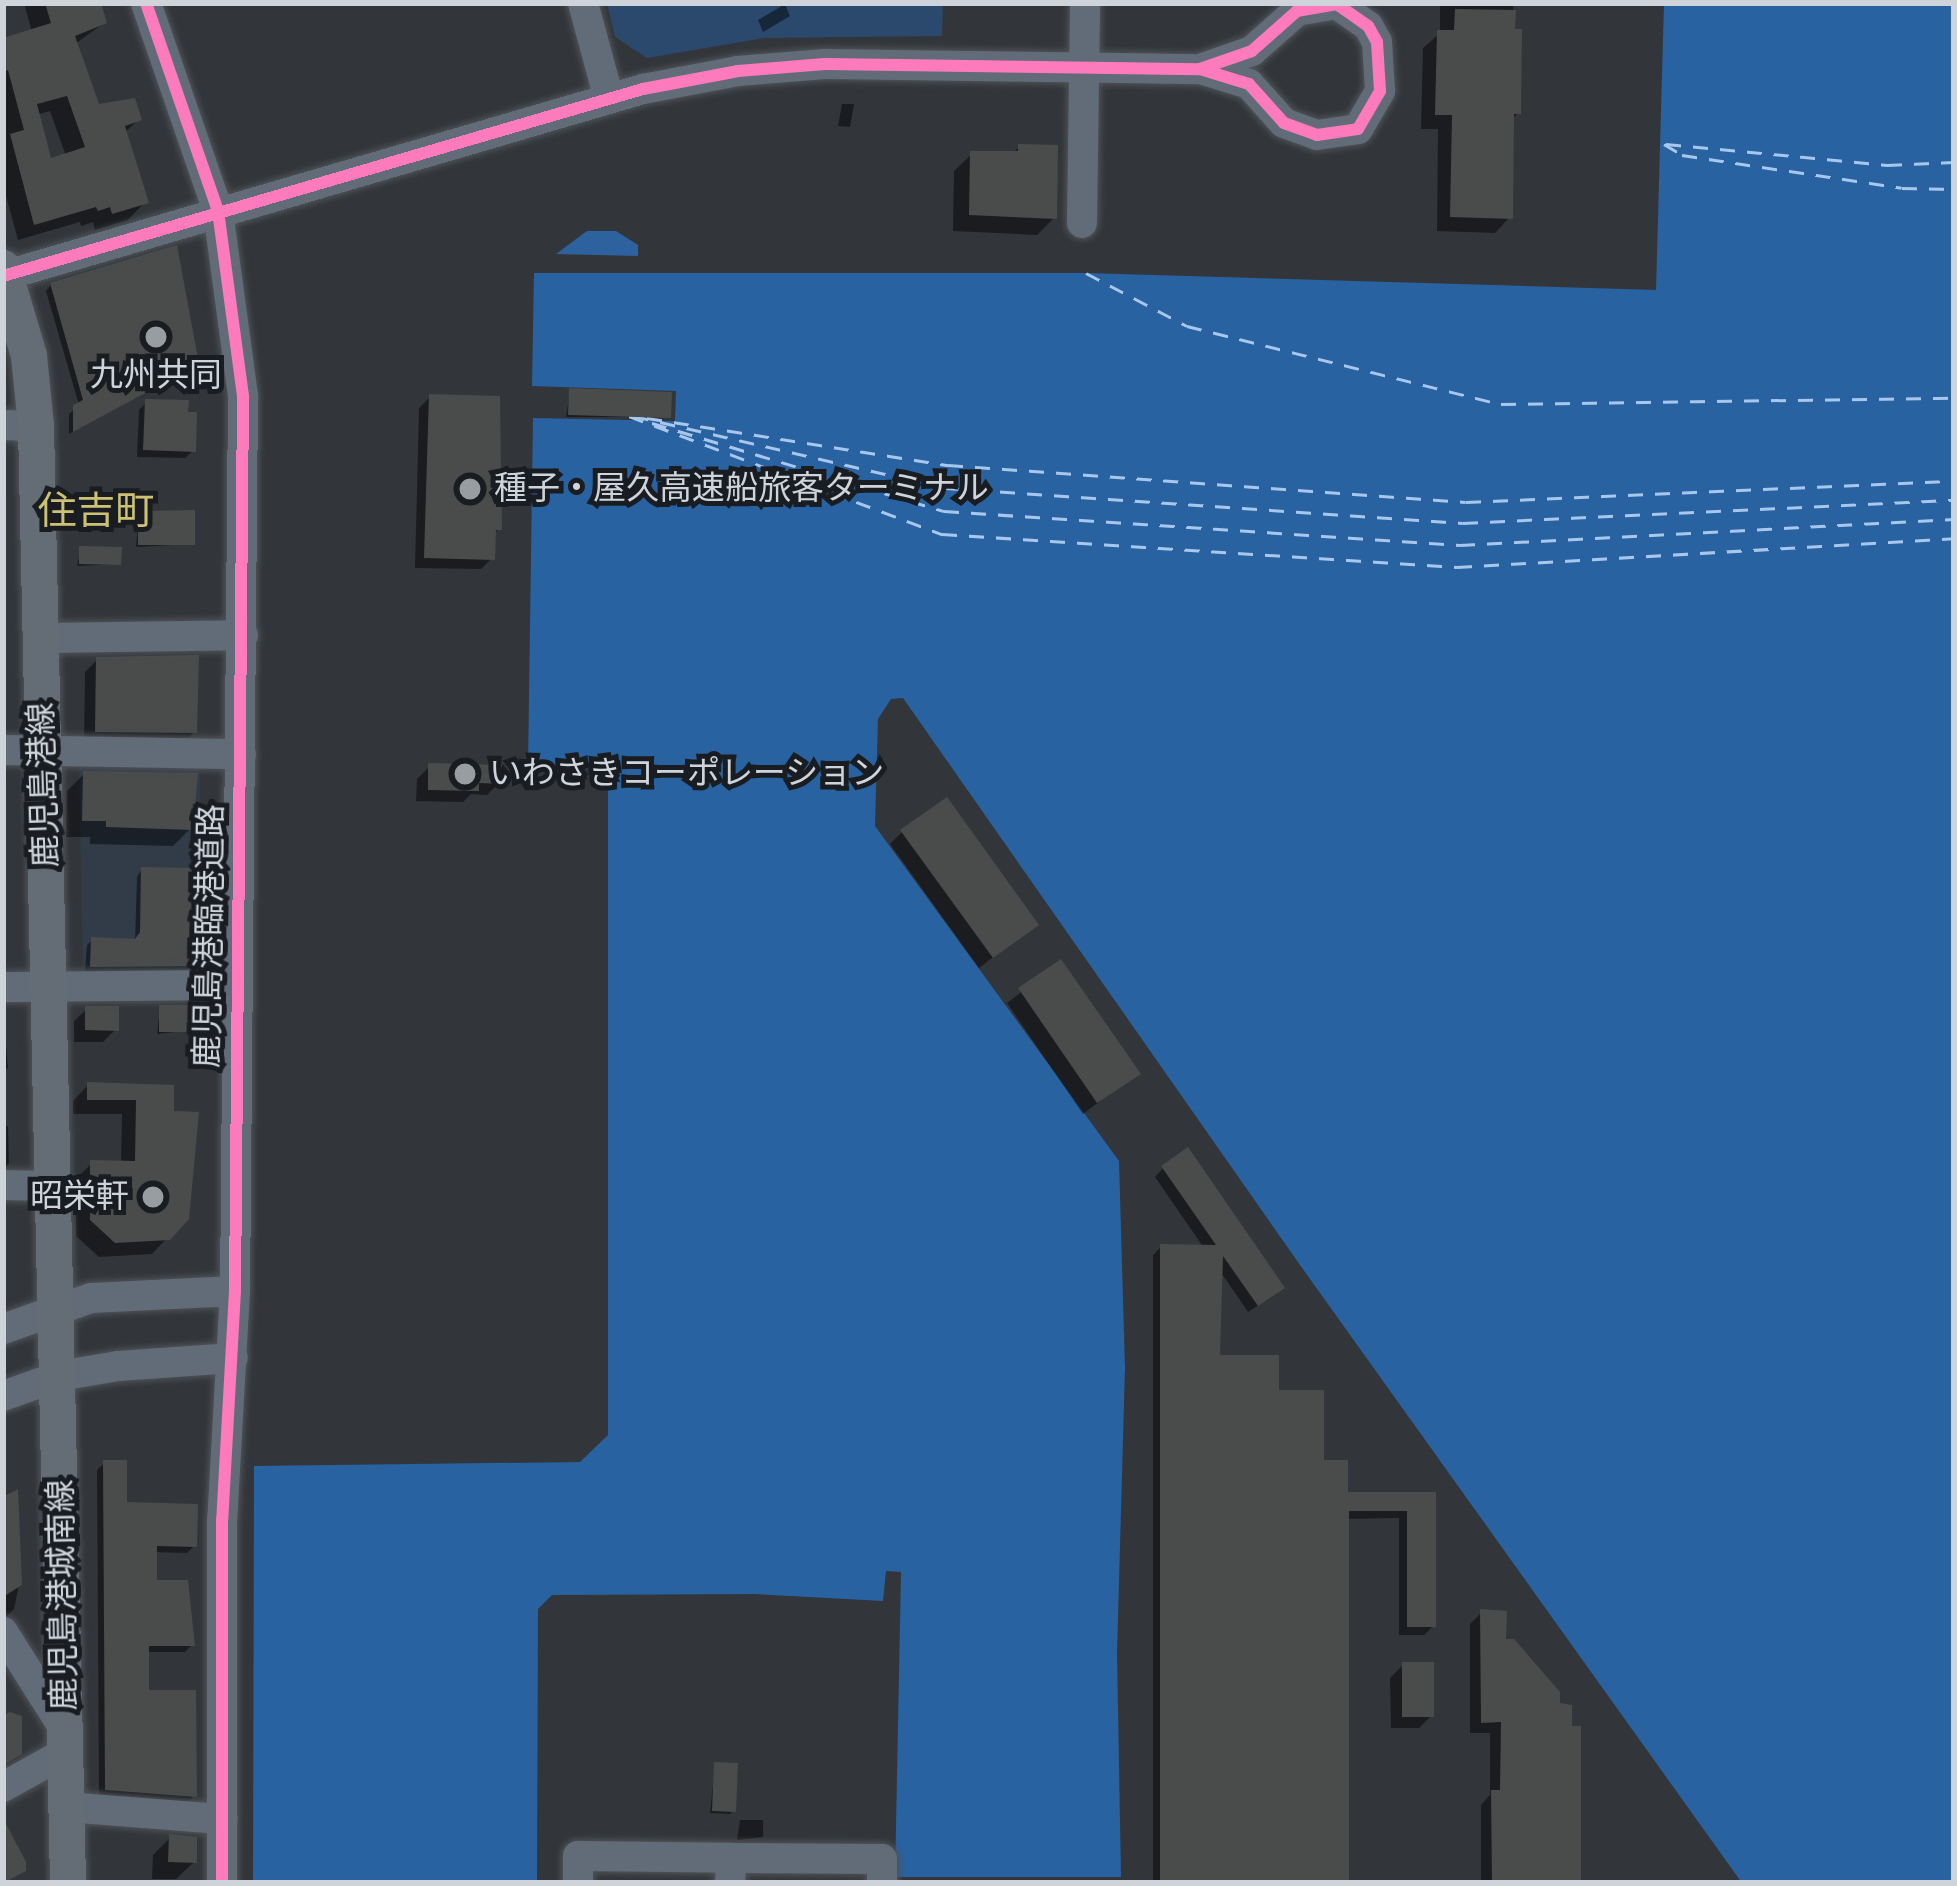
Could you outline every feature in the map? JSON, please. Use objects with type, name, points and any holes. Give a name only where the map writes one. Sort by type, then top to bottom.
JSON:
[{"type":"main road","name":"鹿児島港線","points":[[4,273],[29,356],[20,426],[40,638],[57,1307]]},
{"type":"main road","name":"鹿児島港城南線","points":[[57,1307],[68,1883]]},
{"type":"street","name":"鹿児島港臨港道路","points":[[146,3],[218,211],[241,347],[243,635],[235,985],[235,1291],[222,1520],[222,1883]]},
{"type":"street","points":[[583,3],[609,99]]},
{"type":"street","points":[[1082,223],[1085,3]]},
{"type":"street","points":[[4,273],[668,83],[789,66],[1200,69],[1249,84],[1285,123],[1317,135],[1358,129],[1380,91],[1376,41],[1368,26],[1337,4],[1298,11],[1252,51],[1200,69]]},
{"type":"street","points":[[40,638],[243,635]]},
{"type":"street","points":[[3,751],[241,754]]},
{"type":"street","points":[[3,986],[235,985]]},
{"type":"street","points":[[3,1185],[51,1186]]},
{"type":"street","points":[[3,1329],[91,1298],[235,1291]]},
{"type":"street","points":[[3,1396],[59,1376],[118,1366],[233,1358]]},
{"type":"street","points":[[3,1632],[65,1741],[3,1787]]},
{"type":"street","points":[[66,1807],[223,1819]]},
{"type":"street","points":[[578,1883],[578,1856],[731,1870],[882,1859],[882,1883]]},
{"type":"shaded area","points":[[607,3],[943,3],[942,36],[764,38],[647,58],[615,37]]},
{"type":"shaded area","points":[[1664,3],[1954,3],[1954,1883],[1742,1883],[1300,1265],[903,698],[891,699],[878,719],[875,826],[1119,1161],[1125,1368],[1117,1653],[1121,1877],[895,1877],[901,1572],[886,1571],[883,1601],[755,1594],[552,1595],[538,1609],[537,1883],[253,1883],[254,1466],[580,1462],[608,1435],[608,769],[528,767],[533,418],[675,421],[676,391],[532,386],[534,273],[1086,273],[1656,290]]},
{"type":"shaded area","points":[[587,231],[616,231],[638,245],[638,256],[556,254]]},
{"type":"shaded area","points":[[79,764],[200,765],[199,973],[83,971]]},
{"type":"building","points":[[45,3],[101,3],[107,23],[75,36],[99,104],[135,98],[142,120],[125,126],[149,203],[112,214],[110,207],[98,211],[96,207],[34,225],[10,134],[24,130],[8,70],[3,72],[3,38],[51,23]],"holes":[[[67,96],[85,147],[51,158],[37,104]]]},
{"type":"building","points":[[1455,9],[1516,10],[1515,29],[1522,29],[1521,114],[1514,114],[1513,219],[1450,217],[1452,115],[1435,115],[1437,30],[1454,30]]},
{"type":"building","points":[[1018,144],[1058,145],[1057,219],[969,215],[970,151],[1018,151]]},
{"type":"building","name":"九州共同","points":[[177,245],[199,364],[73,432],[73,405],[83,400],[50,283]]},
{"type":"building","points":[[569,388],[672,392],[671,418],[568,415]]},
{"type":"building","name":"種子・屋久高速船旅客ターミナル","points":[[429,394],[500,396],[502,530],[496,530],[495,560],[424,558]]},
{"type":"building","points":[[145,399],[189,400],[188,412],[197,412],[196,452],[143,450]]},
{"type":"building","points":[[195,510],[195,545],[138,545],[138,511]]},
{"type":"building","points":[[79,546],[122,547],[121,565],[79,564]]},
{"type":"building","points":[[199,655],[197,733],[95,732],[96,657]]},
{"type":"building","name":"いわさきコーポレーション","points":[[428,763],[503,765],[503,784],[479,783],[479,791],[428,790]]},
{"type":"building","points":[[83,771],[198,773],[193,830],[106,827],[106,821],[82,821]]},
{"type":"building","points":[[947,797],[1039,925],[993,958],[900,830]]},
{"type":"building","points":[[141,867],[196,868],[195,966],[90,967],[91,937],[135,939],[140,932]]},
{"type":"building","points":[[1061,959],[1141,1074],[1097,1103],[1018,988]]},
{"type":"building","points":[[159,1005],[195,1005],[195,1032],[159,1032]]},
{"type":"building","points":[[85,1006],[119,1006],[119,1031],[85,1030]]},
{"type":"building","points":[[87,1082],[174,1085],[174,1111],[199,1112],[189,1219],[170,1240],[115,1243],[90,1220],[90,1160],[135,1161],[136,1100],[87,1100]]},
{"type":"building","points":[[1188,1147],[1285,1288],[1258,1306],[1223,1256],[1220,1355],[1279,1355],[1279,1390],[1324,1390],[1324,1460],[1348,1460],[1348,1492],[1436,1492],[1436,1627],[1407,1627],[1407,1511],[1349,1511],[1349,1883],[1160,1883],[1160,1244],[1216,1245],[1161,1166]]},
{"type":"building","points":[[103,1460],[127,1460],[127,1502],[198,1504],[197,1547],[157,1546],[157,1580],[188,1580],[195,1646],[149,1646],[149,1690],[196,1690],[197,1797],[105,1790]]},
{"type":"building","points":[[18,1489],[22,1585],[3,1597],[3,1497]]},
{"type":"building","points":[[1480,1609],[1507,1611],[1506,1639],[1514,1639],[1560,1692],[1560,1703],[1572,1705],[1572,1726],[1581,1726],[1581,1883],[1492,1883],[1491,1790],[1500,1790],[1501,1722],[1481,1723]]},
{"type":"building","points":[[1402,1662],[1434,1662],[1434,1717],[1402,1717]]},
{"type":"building","points":[[3,1715],[22,1716],[22,1754],[3,1765]]},
{"type":"building","points":[[714,1762],[738,1763],[736,1812],[712,1811]]},
{"type":"building","points":[[3,1818],[26,1871],[3,1883]]},
{"type":"building","points":[[169,1834],[197,1837],[197,1863],[168,1862]]},
{"type":"ferry route","points":[[1664,144],[1682,155],[1902,188],[1954,189]]},
{"type":"ferry route","points":[[1666,144],[1887,165],[1954,162]]},
{"type":"ferry route","points":[[1086,273],[1187,326],[1501,404],[1954,398]]},
{"type":"ferry route","points":[[629,416],[942,534],[1457,567],[1954,538]]},
{"type":"ferry route","points":[[634,416],[946,488],[1463,523],[1954,500]]},
{"type":"ferry route","points":[[647,418],[948,465],[1466,502],[1954,481]]},
{"type":"ferry route","points":[[652,423],[944,511],[1460,545],[1954,519]]},
{"type":"cycle path","points":[[146,3],[218,211],[243,396],[235,1291],[222,1520],[222,1883]]},
{"type":"cycle path","points":[[3,276],[643,89],[738,71],[825,64],[1200,69],[1249,84],[1284,123],[1317,135],[1358,129],[1380,91],[1377,42],[1368,26],[1337,4],[1297,11],[1252,51],[1200,69]]},
{"type":"place","name":"九州共同","points":[[156,337]]},
{"type":"place","name":"種子・屋久高速船旅客ターミナル","points":[[470,489]]},
{"type":"place","name":"いわさきコーポレーション","points":[[465,774]]},
{"type":"place","name":"昭栄軒","points":[[153,1197]]},
{"type":"district","name":"住吉町","points":[[96,512]]}]
